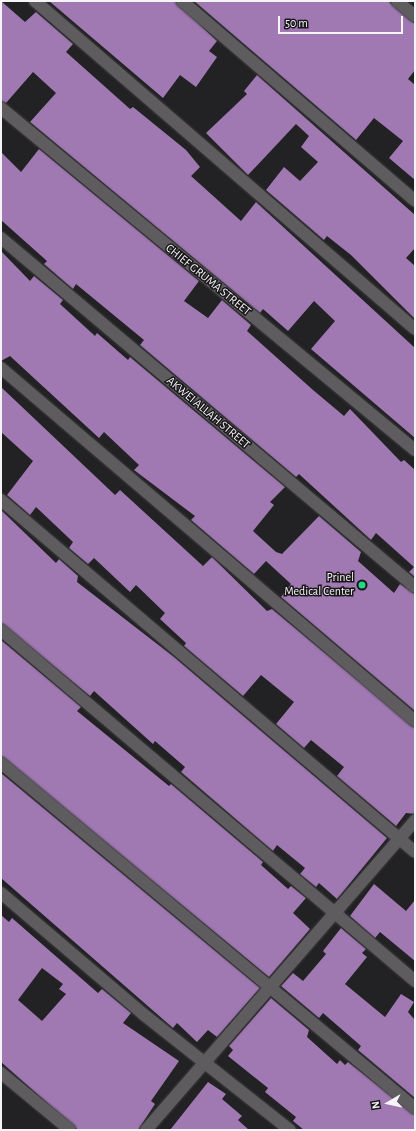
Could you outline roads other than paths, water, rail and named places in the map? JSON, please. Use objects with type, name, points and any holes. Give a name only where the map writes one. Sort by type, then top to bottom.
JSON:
[{"type":"street","points":[[35,1],[415,329]]},
{"type":"street","points":[[182,1],[415,202]]},
{"type":"street","points":[[397,1],[415,16]]},
{"type":"street","name":"CHIEF GRUMA STREET","points":[[1,108],[415,450]]},
{"type":"street","name":"AKWEI ALLAH STREET","points":[[1,238],[415,588]]},
{"type":"street","points":[[1,368],[415,721]]},
{"type":"street","points":[[1,500],[415,852]]},
{"type":"street","points":[[1,630],[415,981]]},
{"type":"street","points":[[1,763],[415,1108]]},
{"type":"street","points":[[146,1130],[332,912],[415,821]]},
{"type":"street","points":[[1,893],[204,1062],[290,1130]]},
{"type":"street","points":[[1,1073],[70,1130]]},
{"type":"place","name":"Prinel Medical Center","points":[[362,585]]}]
